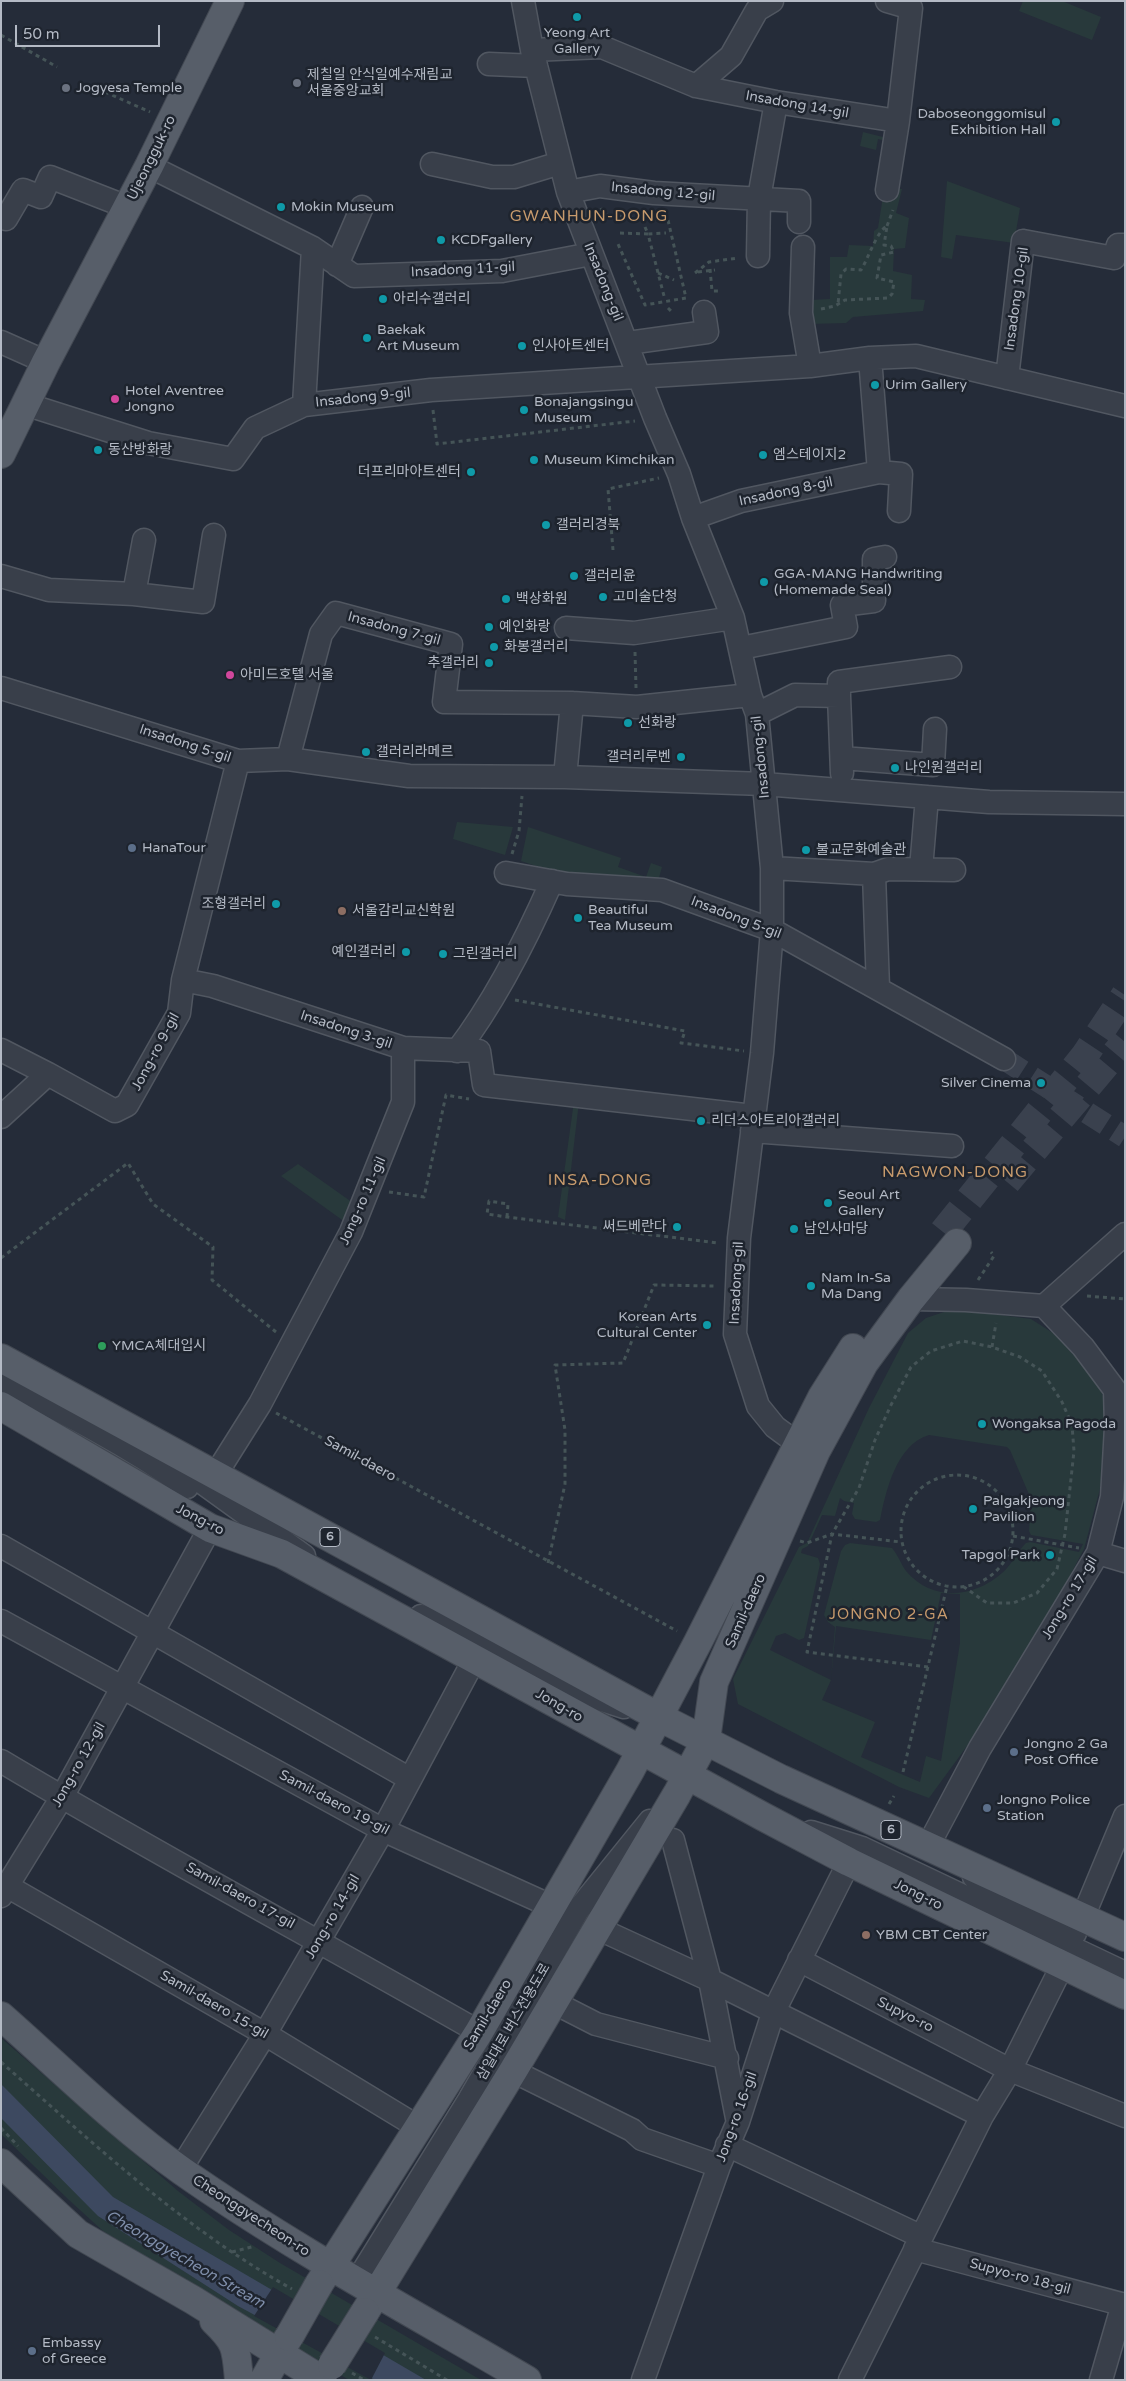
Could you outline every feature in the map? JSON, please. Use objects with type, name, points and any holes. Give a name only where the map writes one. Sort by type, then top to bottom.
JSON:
[{"type":"main road","name":"Ujeongguk-ro","points":[[1,454],[46,362],[128,208],[230,1]]},
{"type":"main road","name":"Samil-daero","points":[[264,2380],[284,2345],[345,2292],[513,2072],[688,1774],[706,1740],[714,1682],[816,1451],[864,1363],[911,1299],[950,1238],[858,1342],[822,1397],[641,1751],[479,2032],[418,2127],[345,2292],[326,2375]]},
{"type":"main road","name":"6","points":[[1,1358],[659,1718],[781,1779],[1125,1936]]},
{"type":"main road","name":"Jong-ro","points":[[1,1406],[210,1528],[282,1554],[475,1658],[641,1751],[688,1774],[849,1862],[1125,1995]]},
{"type":"main road","name":"Cheonggyecheon-ro","points":[[1,2016],[127,2129],[180,2170],[282,2239],[345,2292],[527,2380]]},
{"type":"main road","points":[[1,2163],[78,2234],[193,2300],[284,2345],[326,2375]]},
{"type":"main road","points":[[193,2300],[231,2338],[237,2356],[239,2380]]},
{"type":"street","name":"Insadong-gil","points":[[523,1],[534,58],[568,192],[591,254],[628,343],[655,418],[679,474],[693,518],[733,618],[754,704],[772,868],[772,930],[762,1053],[739,1246],[735,1334],[758,1406],[775,1427],[798,1444]]},
{"type":"street","points":[[696,86],[731,56],[757,10],[772,1]]},
{"type":"street","points":[[887,1],[912,8],[898,121],[887,190]]},
{"type":"street","name":"Insadong 14-gil","points":[[490,64],[602,47],[696,86],[776,102],[898,121]]},
{"type":"street","points":[[758,256],[759,198],[776,102]]},
{"type":"street","points":[[432,164],[492,177],[514,177],[560,163]]},
{"type":"street","name":"Insadong 11-gil","points":[[149,166],[313,248],[354,276],[502,271],[591,254]]},
{"type":"street","name":"Ujeongguk-ro","points":[[1,217],[6,219],[23,190],[41,197],[50,177],[128,208]]},
{"type":"street","name":"Insadong 12-gil","points":[[568,192],[600,186],[654,193],[799,201],[799,222]]},
{"type":"street","points":[[338,264],[362,207]]},
{"type":"street","name":"Insadong 10-gil","points":[[1007,378],[1022,241],[1114,258],[1118,245],[1125,245]]},
{"type":"street","points":[[803,246],[800,313],[810,366]]},
{"type":"street","points":[[304,405],[313,248]]},
{"type":"street","points":[[628,343],[707,332],[704,312]]},
{"type":"street","points":[[1,342],[46,362]]},
{"type":"street","points":[[639,376],[810,366],[870,358],[916,356],[1125,406]]},
{"type":"street","points":[[870,358],[879,472]]},
{"type":"street","name":"Insadong 9-gil","points":[[25,404],[148,443],[233,459],[255,428],[304,405],[431,390],[639,376]]},
{"type":"street","name":"Insadong 8-gil","points":[[693,518],[741,501],[879,472],[901,474],[899,511]]},
{"type":"street","points":[[1,576],[48,590],[134,594],[203,602],[214,535]]},
{"type":"street","points":[[134,594],[144,540]]},
{"type":"street","points":[[741,648],[846,626],[842,605],[874,601],[874,560],[884,557]]},
{"type":"street","name":"Insadong 7-gil","points":[[288,759],[321,634],[336,613],[451,644],[444,702],[572,702],[637,707],[754,704]]},
{"type":"street","points":[[566,628],[634,634],[733,618]]},
{"type":"street","points":[[842,790],[839,682],[950,667]]},
{"type":"street","name":"Insadong 5-gil","points":[[1,688],[238,761],[288,759],[409,776],[565,777],[764,784],[990,802],[1125,804]]},
{"type":"street","points":[[754,704],[794,695],[839,696]]},
{"type":"street","points":[[565,777],[572,702]]},
{"type":"street","points":[[842,758],[932,765],[935,729]]},
{"type":"street","name":"Jong-ro 9-gil","points":[[48,1074],[115,1111],[126,1105],[179,1013],[183,980],[238,761]]},
{"type":"street","points":[[921,869],[927,797]]},
{"type":"street","points":[[772,868],[874,874],[888,868],[954,870]]},
{"type":"street","name":"Insadong 5-gil","points":[[506,873],[552,881],[662,890],[772,930],[1004,1060]]},
{"type":"street","points":[[874,874],[878,988]]},
{"type":"street","points":[[457,1051],[489,1006],[552,881]]},
{"type":"street","name":"Insadong 3-gil","points":[[183,980],[213,986],[403,1048],[479,1051],[484,1086]]},
{"type":"street","name":"Jong-ro 11-gil","points":[[216,1474],[260,1404],[350,1232],[370,1189],[403,1102],[403,1048]]},
{"type":"street","points":[[1,1050],[48,1074],[1,1117]]},
{"type":"street","points":[[484,1086],[753,1123],[952,1146]]},
{"type":"street","points":[[911,1299],[966,1300],[1044,1306],[1125,1234]]},
{"type":"street","name":"Jong-ro 17-gil","points":[[932,1848],[980,1748],[1091,1551],[1112,1497],[1116,1427],[1115,1390],[1084,1347],[1044,1306]]},
{"type":"street","points":[[1,1382],[51,1406],[154,1464],[282,1554]]},
{"type":"street","points":[[126,1426],[189,1474],[324,1570],[590,1696],[659,1718]]},
{"type":"street","name":"Jong-ro 12-gil","points":[[4,1891],[62,1797],[210,1528]]},
{"type":"street","points":[[1,1546],[410,1779]]},
{"type":"street","points":[[1091,1551],[1125,1561]]},
{"type":"street","name":"Samil-daero 19-gil","points":[[1,1621],[383,1830],[551,1906]]},
{"type":"street","name":"Jong-ro 14-gil","points":[[180,2170],[265,2034],[320,1940],[383,1830],[475,1658]]},
{"type":"street","name":"Samil-daero 17-gil","points":[[1,1761],[62,1797],[320,1940],[479,2032]]},
{"type":"street","name":"삼일대로 버스전용도로","points":[[345,2292],[469,2100],[578,1910],[688,1774]]},
{"type":"street","points":[[762,1816],[862,1848],[1125,1973]]},
{"type":"street","points":[[1083,1917],[1121,1841],[1125,1816]]},
{"type":"street","points":[[673,1840],[710,1980],[727,2058],[738,2122]]},
{"type":"street","points":[[932,1848],[992,1891],[1125,1959]]},
{"type":"street","name":"Jong-ro 16-gil","points":[[644,2380],[727,2144],[738,2122],[773,2013],[849,1862]]},
{"type":"street","points":[[345,2292],[556,1913],[570,1874]]},
{"type":"street","name":"Samil-daero 15-gil","points":[[4,1891],[265,2034],[418,2127]]},
{"type":"street","points":[[597,1928],[710,1980],[982,2116]]},
{"type":"street","name":"Supyo-ro","points":[[799,1960],[1010,2070],[1125,2116]]},
{"type":"street","points":[[850,2380],[982,2116],[1010,2070],[1062,1966]]},
{"type":"street","points":[[553,2002],[596,2024],[727,2058]]},
{"type":"street","points":[[513,2072],[632,2130],[642,2139],[719,2166]]},
{"type":"street","points":[[727,2144],[918,2242]]},
{"type":"street","name":"Supyo-ro 18-gil","points":[[918,2242],[1124,2305]]},
{"type":"street","points":[[1101,2380],[1124,2305]]},
{"type":"path","points":[[1,35],[57,67]]},
{"type":"path","points":[[105,92],[170,122]]},
{"type":"path","points":[[601,208],[604,215],[668,220],[686,298],[645,305],[618,244]]},
{"type":"path","points":[[800,313],[838,304],[844,300],[888,298],[892,294],[894,282],[877,278],[880,255],[894,252],[891,246],[884,246],[887,226],[878,234],[872,252],[861,270],[846,269],[841,274],[838,304]]},
{"type":"path","points":[[645,227],[664,296]]},
{"type":"path","points":[[620,233],[666,233]]},
{"type":"path","points":[[719,291],[712,291],[712,270],[695,273],[709,262],[758,256]]},
{"type":"path","points":[[658,272],[674,280]]},
{"type":"path","points":[[668,308],[673,313]]},
{"type":"path","points":[[431,390],[437,444],[655,418]]},
{"type":"path","points":[[613,550],[608,489],[679,474]]},
{"type":"path","points":[[634,634],[637,707]]},
{"type":"path","points":[[506,873],[519,831],[523,778]]},
{"type":"path","points":[[531,1004],[684,1031],[681,1043],[762,1053]]},
{"type":"path","points":[[370,1189],[424,1197],[446,1095],[481,1102],[484,1086]]},
{"type":"path","points":[[1,1258],[128,1163],[153,1204],[212,1247],[212,1280],[291,1344]]},
{"type":"path","points":[[507,1217],[508,1204],[489,1201],[487,1214],[507,1217],[739,1246]]},
{"type":"path","points":[[966,1300],[994,1256],[991,1252]]},
{"type":"path","points":[[1069,1282],[1087,1296],[1125,1300]]},
{"type":"path","points":[[548,1562],[565,1484],[565,1430],[555,1365],[622,1363],[654,1285],[736,1287]]},
{"type":"path","points":[[992,1347],[997,1316]]},
{"type":"path","points":[[928,1667],[807,1652],[832,1534],[859,1488],[875,1440],[911,1367],[931,1351],[963,1341],[992,1347],[1020,1357],[1042,1371],[1062,1402],[1072,1425],[1074,1450],[1069,1510],[1057,1569],[1037,1593],[1013,1603],[987,1603],[964,1587]]},
{"type":"path","name":"Samil-daero","points":[[260,1404],[698,1642]]},
{"type":"path","points":[[958,1474],[983,1481],[1000,1494],[1010,1514],[1013,1536],[1007,1556],[998,1569],[985,1580],[964,1587],[947,1586],[926,1578],[917,1570],[904,1552],[902,1516],[909,1500],[920,1488],[934,1479],[958,1474]]},
{"type":"path","points":[[807,1543],[832,1534],[902,1542]]},
{"type":"path","points":[[1013,1536],[1091,1551]]},
{"type":"path","points":[[903,1772],[947,1586]]},
{"type":"path","points":[[1,2062],[138,2182],[231,2252],[345,2292],[447,2380]]},
{"type":"shaded area","points":[[1023,1],[1062,1],[1101,17],[1092,40],[1019,11]]},
{"type":"shaded area","points":[[863,132],[887,138],[886,141],[878,139],[876,150],[860,146]]},
{"type":"shaded area","points":[[947,181],[1020,208],[1014,243],[956,235],[952,259],[941,257]]},
{"type":"shaded area","points":[[893,188],[902,189],[896,213],[909,218],[905,248],[894,249],[893,271],[912,275],[911,299],[925,300],[923,311],[853,317],[846,323],[809,324],[810,300],[830,299],[830,257],[847,257],[849,245],[873,246],[874,231],[878,228],[883,196]]},
{"type":"shaded area","points":[[457,822],[513,827],[505,855],[453,839]]},
{"type":"shaded area","points":[[528,827],[621,858],[618,867],[646,877],[651,863],[662,867],[657,885],[566,876],[521,861]]},
{"type":"shaded area","points":[[574,1101],[579,1102],[565,1220],[558,1217]]},
{"type":"shaded area","points":[[298,1164],[356,1205],[345,1222],[281,1176]]},
{"type":"shaded area","name":"Tapgol Park","points":[[953,1309],[1031,1319],[1056,1335],[1095,1379],[1108,1406],[1101,1485],[1084,1549],[1066,1583],[978,1731],[929,1798],[899,1787],[738,1704],[733,1679],[799,1547],[807,1543],[869,1408],[908,1333],[926,1318]],"holes":[[[929,1435],[1007,1447],[1031,1499],[1029,1531],[1031,1535],[1083,1544],[1079,1552],[1030,1542],[1026,1543],[1006,1570],[991,1581],[979,1588],[953,1593],[940,1592],[916,1581],[906,1571],[892,1548],[850,1543],[845,1545],[841,1551],[824,1615],[828,1622],[835,1627],[831,1680],[770,1650],[776,1636],[785,1633],[799,1640],[804,1638],[820,1564],[818,1558],[801,1553],[802,1549],[808,1546],[822,1515],[835,1516],[840,1498],[854,1503],[852,1514],[855,1519],[876,1522],[880,1520],[894,1470],[908,1448],[918,1440]],[[941,1593],[960,1594],[960,1643],[941,1761],[926,1756],[920,1782],[861,1757],[875,1722],[822,1700],[831,1680],[836,1626],[931,1640]]]},
{"type":"shaded area","points":[[1,2038],[178,2191],[229,2230],[280,2263],[481,2380],[349,2380],[104,2232],[1,2134]]},
{"type":"water","name":"Cheonggyecheon Stream","points":[[1,2084],[113,2197],[426,2380],[375,2380],[238,2306],[98,2216],[1,2118]]},
{"type":"pier","points":[[273,2287],[385,2353],[371,2380],[254,2316]]},
{"type":"tunnel","points":[[943,1232],[1085,1055],[1125,995]]},
{"type":"tunnel","points":[[1007,1182],[1125,1042]]},
{"type":"tunnel","points":[[1004,1059],[1125,1137]]},
{"type":"place","name":"Yeong Art Gallery","points":[[577,17]]},
{"type":"place","name":"제칠일 안식일예수재림교 서울중앙교회","points":[[297,83]]},
{"type":"place","name":"Jogyesa Temple","points":[[66,88]]},
{"type":"place","name":"Daboseonggomisul Exhibition Hall","points":[[1056,122]]},
{"type":"place","name":"Mokin Museum","points":[[281,207]]},
{"type":"place","name":"KCDFgallery","points":[[441,240]]},
{"type":"place","name":"아리수갤러리","points":[[383,299]]},
{"type":"place","name":"Baekak Art Museum","points":[[367,338]]},
{"type":"place","name":"인사아트센터","points":[[522,346]]},
{"type":"place","name":"Urim Gallery","points":[[875,385]]},
{"type":"place","name":"Hotel Aventree Jongno","points":[[115,399]]},
{"type":"place","name":"Bonajangsingu Museum","points":[[524,410]]},
{"type":"place","name":"동산방화랑","points":[[98,450]]},
{"type":"place","name":"엠스테이지2","points":[[763,455]]},
{"type":"place","name":"Museum Kimchikan","points":[[534,460]]},
{"type":"place","name":"더프리마아트센터","points":[[471,472]]},
{"type":"place","name":"갤러리경북","points":[[546,525]]},
{"type":"place","name":"갤러리윤","points":[[574,576]]},
{"type":"place","name":"GGA-MANG Handwriting (Homemade Seal)","points":[[764,582]]},
{"type":"place","name":"고미술단청","points":[[603,597]]},
{"type":"place","name":"백상화원","points":[[506,599]]},
{"type":"place","name":"예인화랑","points":[[489,627]]},
{"type":"place","name":"화봉갤러리","points":[[494,647]]},
{"type":"place","name":"추갤러리","points":[[489,663]]},
{"type":"place","name":"아미드호텔 서울","points":[[230,675]]},
{"type":"place","name":"선화랑","points":[[628,723]]},
{"type":"place","name":"갤러리라메르","points":[[366,752]]},
{"type":"place","name":"갤러리루벤","points":[[681,757]]},
{"type":"place","name":"나인원갤러리","points":[[895,768]]},
{"type":"place","name":"HanaTour","points":[[132,848]]},
{"type":"place","name":"불교문화예술관","points":[[806,850]]},
{"type":"place","name":"조형갤러리","points":[[276,904]]},
{"type":"place","name":"서울감리교신학원","points":[[342,911]]},
{"type":"place","name":"Beautiful Tea Museum","points":[[578,918]]},
{"type":"place","name":"예인갤러리","points":[[406,952]]},
{"type":"place","name":"그린갤러리","points":[[443,954]]},
{"type":"place","name":"Silver Cinema","points":[[1041,1083]]},
{"type":"place","name":"리더스아트리아갤러리","points":[[701,1121]]},
{"type":"place","name":"Seoul Art Gallery","points":[[828,1203]]},
{"type":"place","name":"써드베란다","points":[[677,1227]]},
{"type":"place","name":"남인사마당","points":[[794,1229]]},
{"type":"place","name":"Nam In-Sa Ma Dang","points":[[811,1286]]},
{"type":"place","name":"Korean Arts Cultural Center","points":[[707,1325]]},
{"type":"place","name":"YMCA체대입시","points":[[102,1346]]},
{"type":"place","name":"Wongaksa Pagoda","points":[[982,1424]]},
{"type":"place","name":"Palgakjeong Pavilion","points":[[973,1509]]},
{"type":"place","name":"Tapgol Park","points":[[1050,1555]]},
{"type":"place","name":"Jongno 2 Ga Post Office","points":[[1014,1752]]},
{"type":"place","name":"Jongno Police Station","points":[[987,1808]]},
{"type":"place","name":"YBM CBT Center","points":[[866,1935]]},
{"type":"place","name":"Embassy of Greece","points":[[32,2351]]},
{"type":"district","name":"GWANHUN-DONG","points":[[589,217]]},
{"type":"district","name":"NAGWON-DONG","points":[[955,1173]]},
{"type":"district","name":"INSA-DONG","points":[[600,1181]]},
{"type":"district","name":"JONGNO 2-GA","points":[[889,1615]]}]
